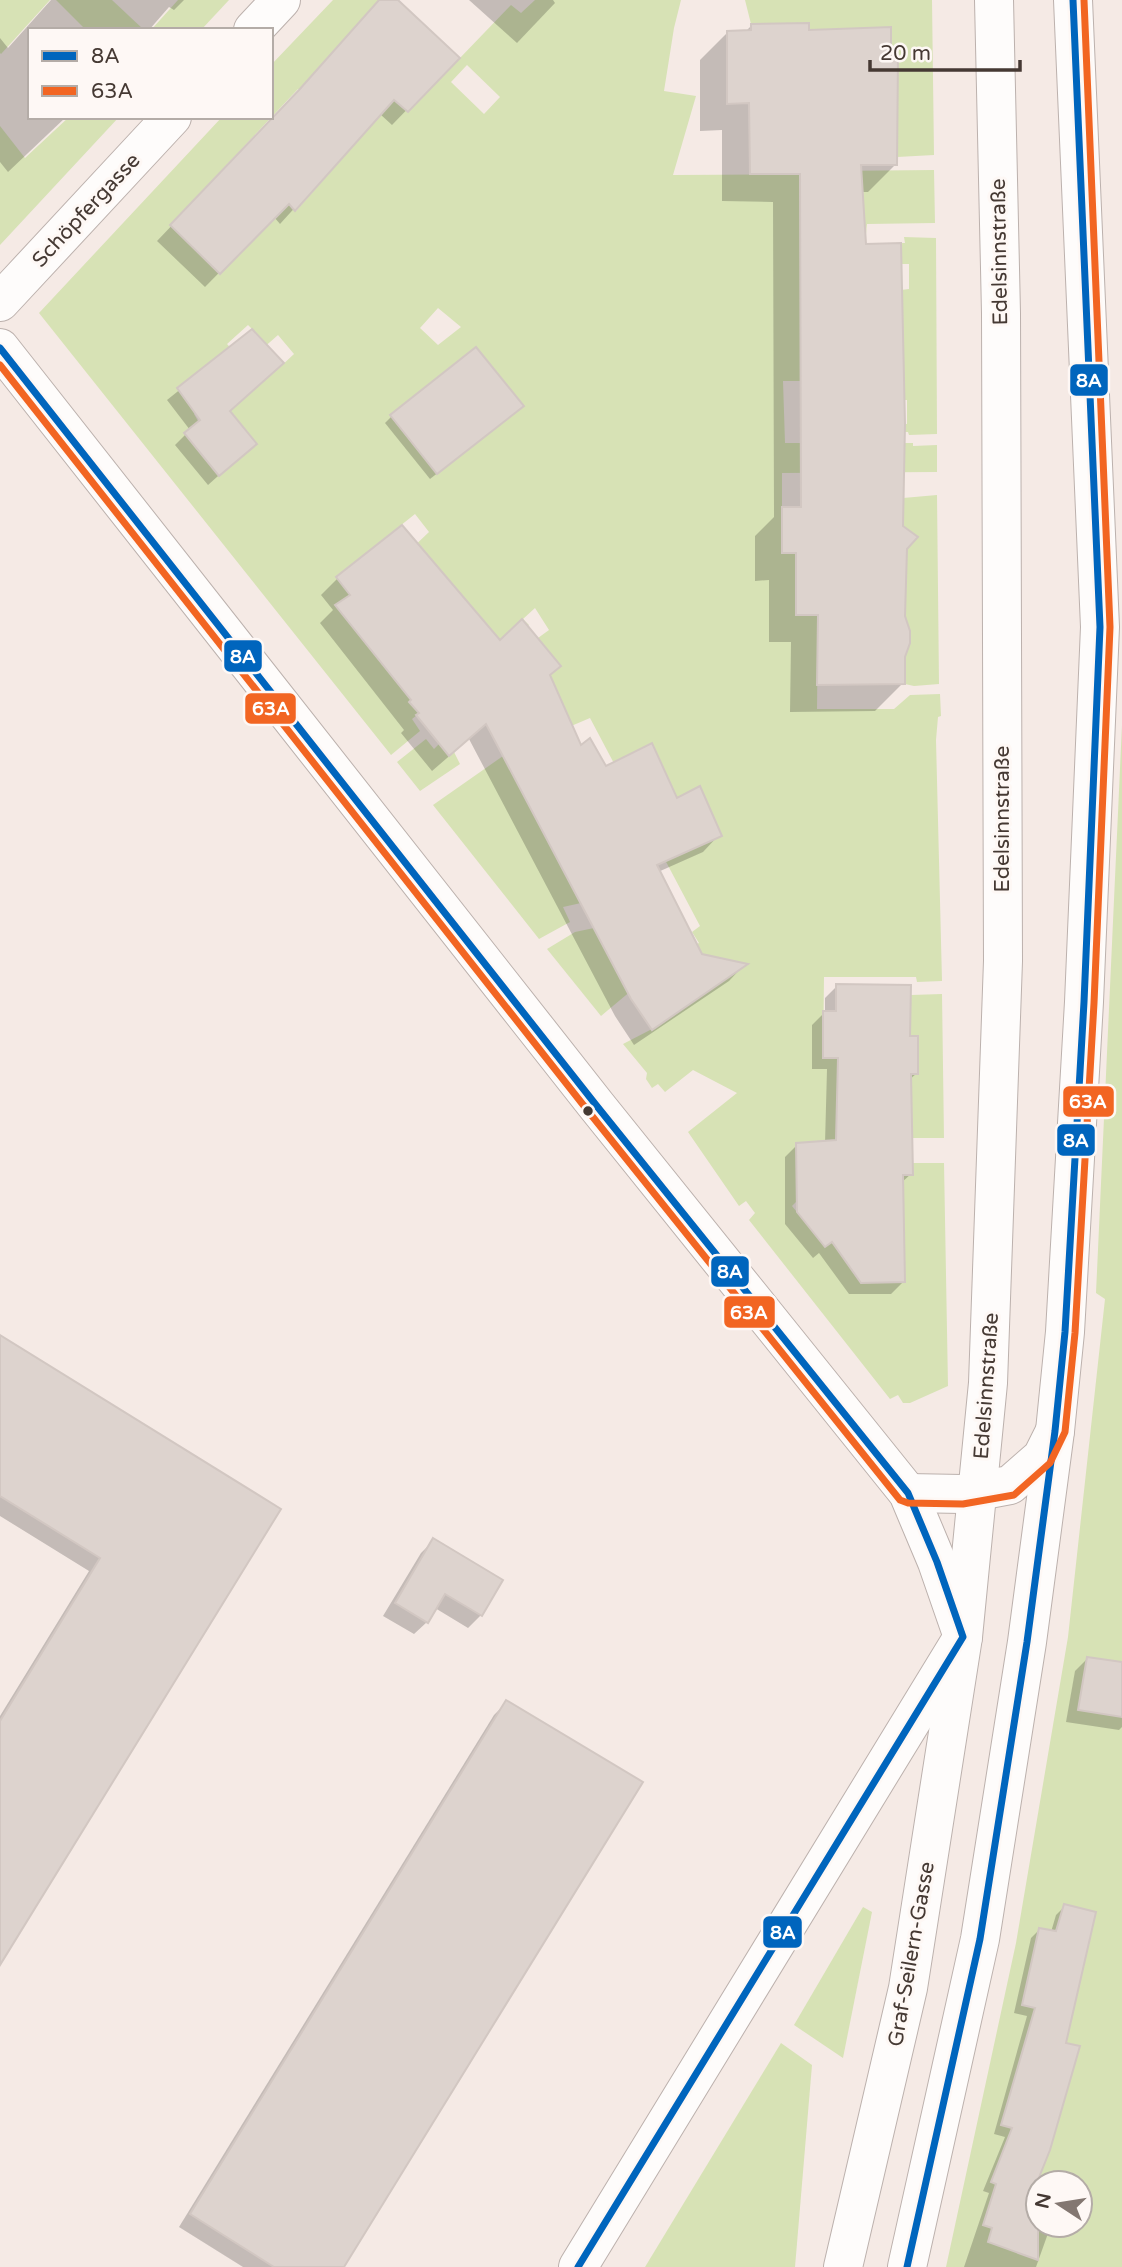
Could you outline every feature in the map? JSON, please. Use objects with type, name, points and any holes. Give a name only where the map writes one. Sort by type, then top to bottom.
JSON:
[{"type":"main road","points":[[255,28],[281,0]]},
{"type":"main road","name":"Edelsinnstraße","points":[[963,1637],[988,1383],[1003,961],[1001,327],[994,0]]},
{"type":"main road","points":[[907,2267],[980,1939],[1027,1642],[1055,1431],[1065,1332],[1084,1002],[1100,627],[1073,0]]},
{"type":"main road","name":"Schöpfergasse","points":[[0,302],[170,119]]},
{"type":"main road","points":[[0,348],[621,1137],[908,1493],[937,1562],[963,1637],[578,2267]]},
{"type":"main road","points":[[908,1493],[962,1494],[1010,1485],[1042,1457],[1055,1431]]},
{"type":"main road","name":"Graf-Seilern-Gasse","points":[[843,2267],[908,1988],[963,1637]]},
{"type":"green space","points":[[0,0],[50,0],[1,54],[0,53]]},
{"type":"green space","points":[[56,0],[112,0],[142,28],[84,28]]},
{"type":"green space","points":[[178,0],[229,0],[203,28],[153,28]]},
{"type":"green space","points":[[333,0],[379,0],[337,48],[408,112],[511,5],[521,13],[535,0],[681,0],[664,91],[696,96],[673,175],[934,170],[935,223],[867,224],[866,234],[834,234],[801,381],[783,381],[785,443],[937,445],[937,472],[782,473],[782,553],[805,553],[796,587],[796,614],[818,615],[817,709],[894,709],[910,695],[940,694],[941,716],[938,717],[936,740],[942,981],[917,982],[916,977],[824,977],[823,1058],[838,1058],[917,1074],[918,1036],[910,1036],[911,995],[942,994],[944,1138],[912,1138],[847,1147],[797,1143],[796,1202],[792,1206],[825,1247],[832,1242],[861,1283],[905,1282],[903,1175],[913,1174],[912,1163],[944,1163],[948,1386],[910,1403],[903,1403],[898,1395],[890,1399],[749,1220],[755,1213],[746,1201],[739,1206],[688,1132],[737,1093],[693,1070],[665,1092],[658,1084],[652,1088],[646,1079],[647,1073],[623,1044],[652,1029],[689,948],[699,943],[692,932],[700,926],[590,718],[543,738],[509,708],[561,666],[538,638],[549,630],[535,608],[523,619],[529,625],[412,719],[420,731],[391,755],[39,313],[220,119],[270,119],[170,225],[220,274],[289,204],[296,211],[348,152],[329,134],[338,122],[298,89],[273,116],[273,63]],"holes":[[[467,65],[500,97],[484,114],[451,82]],[[438,308],[461,327],[438,345],[420,328]],[[248,325],[265,342],[244,362],[227,344]],[[278,335],[294,354],[278,369],[261,350]],[[217,394],[257,444],[219,476],[184,433],[198,421],[194,414]],[[523,406],[437,474],[391,415]],[[415,514],[429,532],[406,554],[424,577],[438,567],[460,593],[336,605],[350,595],[336,577]]]},
{"type":"green space","points":[[745,0],[932,0],[934,155],[897,157],[898,108],[891,67],[900,58],[891,53],[891,27],[809,30],[809,23],[751,24]]},
{"type":"green space","points":[[67,119],[117,119],[0,245],[0,126],[25,158]]},
{"type":"green space","points":[[904,237],[936,238],[937,434],[909,435],[908,432],[901,432],[901,424],[907,424],[907,400],[900,400],[901,290],[909,289],[909,264],[901,264],[901,243],[905,243]]},
{"type":"green space","points":[[937,495],[939,684],[914,686],[905,684],[905,657],[910,643],[910,631],[904,612],[905,550],[913,543],[914,534],[903,526],[903,498]]},
{"type":"green space","points":[[1122,725],[1122,2267],[946,2267],[1016,1943],[1068,1637],[1105,1299],[1096,1293]]},
{"type":"green space","points":[[426,739],[434,749],[439,744],[449,756],[454,752],[460,764],[420,791],[397,762]]},
{"type":"green space","points":[[503,756],[581,903],[563,907],[570,922],[539,939],[433,805]]},
{"type":"green space","points":[[594,928],[632,990],[601,1016],[547,949],[575,932]]},
{"type":"green space","points":[[863,1907],[872,1912],[843,2058],[794,2025]]},
{"type":"green space","points":[[781,2043],[812,2065],[795,2267],[645,2267]]},
{"type":"building","points":[[379,0],[398,0],[460,58],[408,112],[394,100],[295,211],[289,204],[220,274],[170,225],[299,90]]},
{"type":"building","points":[[809,23],[809,30],[891,27],[891,53],[898,57],[897,165],[861,165],[866,244],[901,243],[905,424],[903,526],[918,537],[907,549],[905,616],[910,631],[910,643],[905,657],[905,684],[817,685],[818,615],[796,615],[796,553],[782,553],[782,507],[801,507],[800,174],[750,174],[749,103],[727,104],[727,31],[751,30],[751,24]]},
{"type":"building","points":[[252,329],[284,363],[230,411],[257,444],[219,476],[184,433],[200,420],[177,388]]},
{"type":"building","points":[[476,347],[524,406],[437,474],[390,415]]},
{"type":"building","points":[[402,525],[500,640],[522,619],[561,666],[550,675],[581,745],[590,738],[606,766],[652,743],[677,798],[700,786],[722,836],[657,865],[702,954],[748,964],[652,1030],[631,999],[486,724],[449,756],[416,715],[419,713],[409,702],[411,700],[335,605],[350,595],[336,577]]},
{"type":"building","points":[[836,984],[911,985],[910,1036],[918,1036],[918,1074],[911,1074],[913,1175],[903,1175],[905,1282],[861,1283],[832,1242],[825,1247],[797,1212],[796,1143],[836,1140],[838,1058],[823,1058],[823,1011],[836,1011]]},
{"type":"building","points":[[0,1335],[281,1509],[0,1965],[0,1721],[100,1558],[0,1496]]},
{"type":"building","points":[[433,1538],[503,1580],[482,1616],[445,1594],[428,1623],[395,1603]]},
{"type":"building","points":[[1087,1657],[1122,1662],[1122,1717],[1078,1710]]},
{"type":"building","points":[[506,1700],[643,1782],[344,2267],[274,2267],[190,2214]]},
{"type":"building","points":[[1064,1904],[1096,1912],[1066,2043],[1080,2046],[1042,2169],[1024,2169],[1024,2239],[1038,2239],[1038,2260],[988,2242],[992,2228],[983,2225],[996,2184],[991,2182],[1012,2128],[1001,2125],[1035,2008],[1022,2005],[1039,1928],[1056,1931]]},
{"type":"transit line","name":"8A","points":[[907,2267],[980,1939],[1027,1642],[1055,1431],[1065,1332],[1084,1002],[1100,627],[1073,0]]},
{"type":"transit line","name":"63A","points":[[0,365],[588,1111],[900,1500],[908,1503],[963,1504],[1014,1495],[1050,1463],[1065,1432],[1075,1333],[1094,1003],[1110,627],[1084,0]]},
{"type":"transit line","name":"8A","points":[[0,348],[596,1105],[908,1493],[937,1562],[963,1637],[578,2267]]}]
